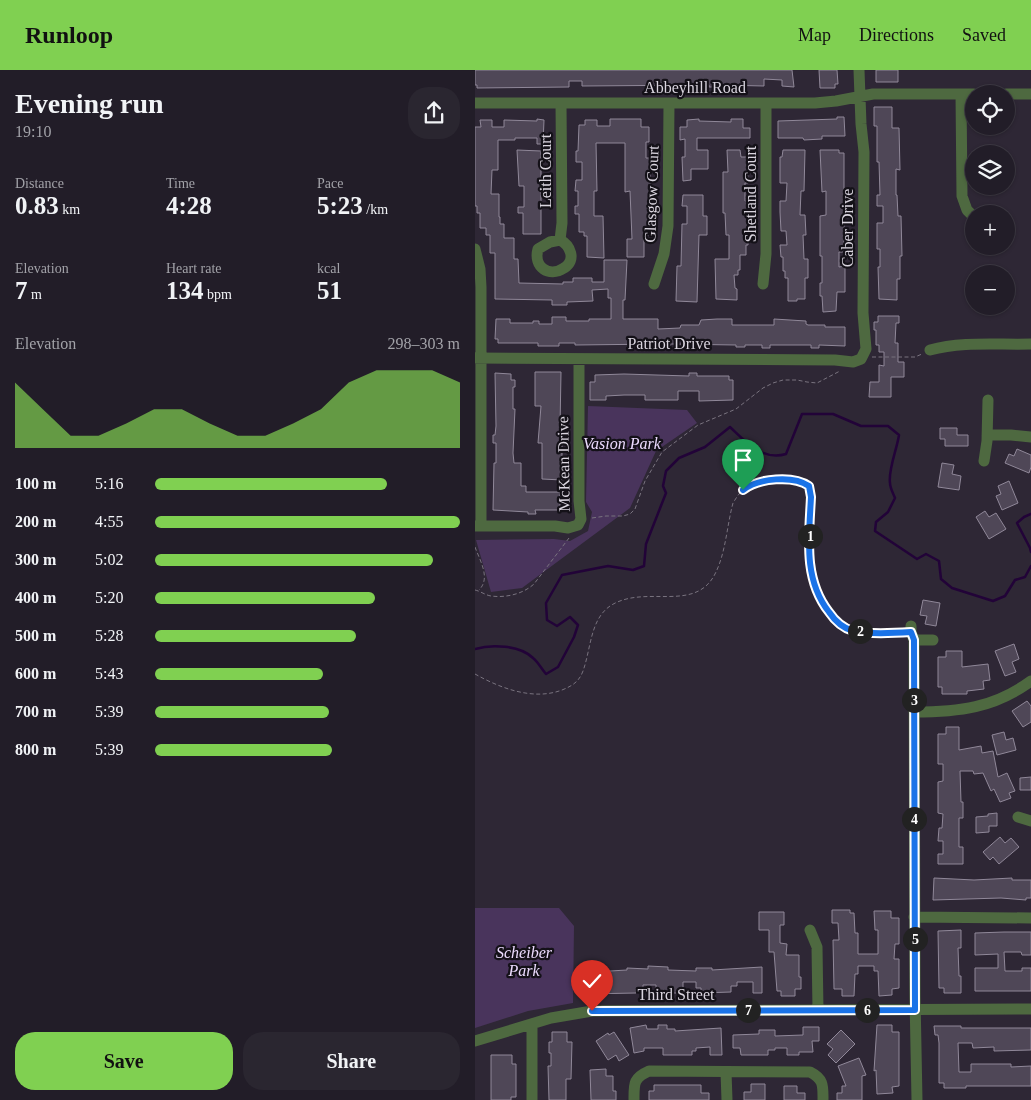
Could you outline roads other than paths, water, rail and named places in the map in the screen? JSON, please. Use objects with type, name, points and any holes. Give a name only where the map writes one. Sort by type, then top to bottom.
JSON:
[{"type":"street","name":"Caber Drive","points":[[857,360],[866,349],[863,313],[864,152],[859,70]]},
{"type":"street","name":"Abbeyhill Road","points":[[475,103],[815,103],[873,94],[965,94]]},
{"type":"street","points":[[961,94],[962,196],[965,205]]},
{"type":"street","points":[[1015,94],[1031,94]]},
{"type":"street","name":"Leith Court","points":[[560,240],[562,223],[561,103]]},
{"type":"street","name":"Glasgow Court","points":[[654,284],[665,254],[668,226],[669,103]]},
{"type":"street","name":"Shetland Court","points":[[763,284],[766,254],[766,103]]},
{"type":"street","points":[[475,249],[480,269],[481,287],[478,358],[478,526]]},
{"type":"street","points":[[930,350],[957,345],[1031,344]]},
{"type":"street","name":"Patriot Drive","points":[[478,358],[857,360]]},
{"type":"street","name":"McKean Drive","points":[[478,526],[555,526],[568,528],[578,525],[581,519],[579,501],[579,359]]},
{"type":"street","points":[[984,461],[988,400]]},
{"type":"street","points":[[987,434],[1031,437]]},
{"type":"street","points":[[917,1100],[912,633],[933,640]]},
{"type":"street","points":[[914,712],[948,712],[983,706],[999,700],[1031,681]]},
{"type":"street","points":[[1018,817],[1031,821]]},
{"type":"street","points":[[915,917],[1031,918]]},
{"type":"street","points":[[811,930],[817,947],[817,1010]]},
{"type":"street","name":"Third Street","points":[[475,1041],[551,1018],[592,1011],[1031,1009]]},
{"type":"street","points":[[532,1024],[532,1100]]},
{"type":"street","points":[[634,1100],[634,1085],[638,1076],[649,1071],[810,1072],[819,1076],[823,1085],[823,1100]]},
{"type":"street","points":[[726,1072],[727,1100]]},
{"type":"waterway","points":[[475,649],[497,646],[521,650],[535,660],[546,674],[558,667],[574,637],[578,625],[570,617],[557,626],[547,620],[546,603],[562,575],[608,566],[633,570],[644,566],[646,544],[666,493],[663,486],[666,471],[679,458],[705,447],[730,427],[755,449],[769,455],[786,454],[802,414],[833,414],[861,426],[888,426],[899,435],[890,478],[895,498],[888,512],[876,522],[875,531],[917,559],[926,554],[939,561],[941,579],[952,588],[993,601],[1005,596],[1015,580],[1025,577],[1031,566]]},
{"type":"waterway","points":[[1031,514],[1017,523],[1031,552]]},
{"type":"park label","name":"Vasion Park","points":[[622,443]]},
{"type":"park label","name":"Scheiber Park","points":[[524,961]]}]
